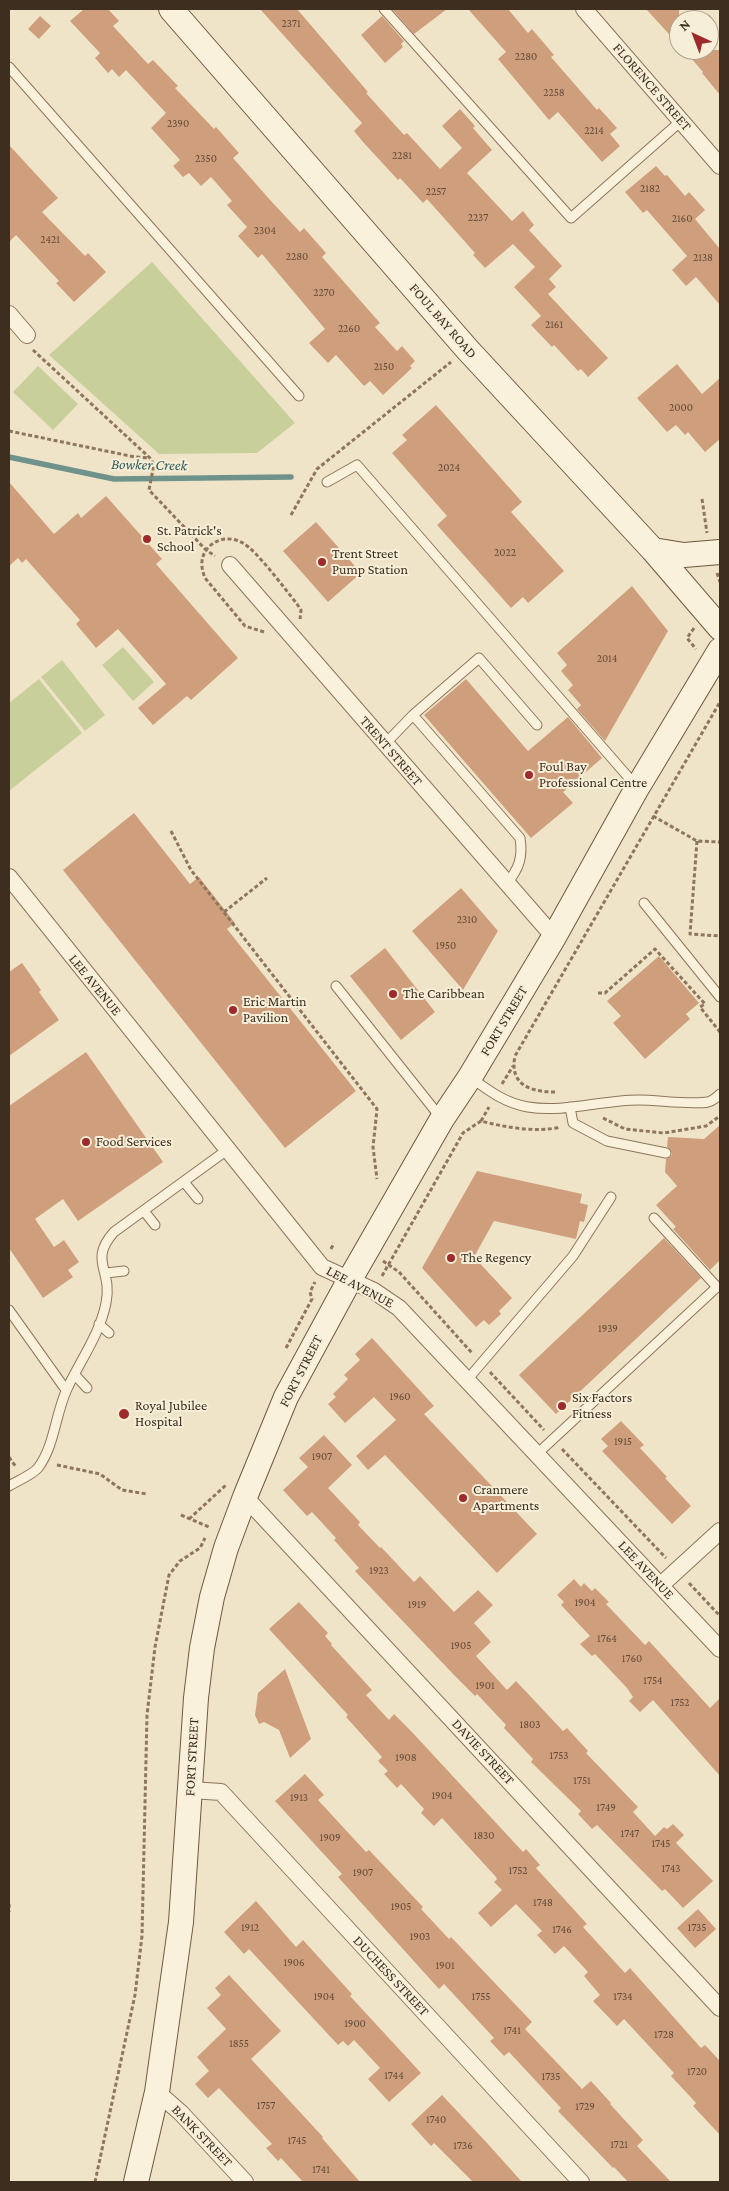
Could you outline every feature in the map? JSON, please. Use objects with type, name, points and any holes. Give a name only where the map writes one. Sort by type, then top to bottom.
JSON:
[{"type":"main road","name":"FOUL BAY ROAD","points":[[171,9],[467,349],[653,550],[720,628]]},
{"type":"main road","points":[[653,550],[684,556],[720,552]]},
{"type":"main road","name":"FORT STREET","points":[[136,2182],[157,2092],[181,1922],[196,1698],[210,1605],[226,1548],[235,1491],[349,1281],[442,1118],[470,1077],[554,937],[637,788],[720,650]]},
{"type":"street","name":"FLORENCE STREET","points":[[584,9],[720,166]]},
{"type":"street","points":[[9,314],[27,335]]},
{"type":"street","name":"TRENT STREET","points":[[230,565],[554,937]]},
{"type":"street","name":"LEE AVENUE","points":[[9,877],[322,1266],[349,1281],[374,1291],[394,1303],[720,1648]]},
{"type":"street","name":"DAVIE STREET","points":[[235,1491],[720,2008]]},
{"type":"street","points":[[661,1585],[720,1530]]},
{"type":"street","name":"DUCHESS STREET","points":[[191,1790],[221,1792],[581,2182]]},
{"type":"street","name":"BANK STREET","points":[[157,2092],[181,2113],[245,2182]]},
{"type":"lane","points":[[384,9],[571,218],[681,121]]},
{"type":"lane","points":[[9,67],[299,396]]},
{"type":"lane","points":[[327,482],[357,465],[637,788]]},
{"type":"lane","points":[[385,744],[413,715],[479,658],[538,725]]},
{"type":"lane","points":[[413,715],[520,838],[521,859],[516,872],[507,883]]},
{"type":"lane","points":[[644,902],[720,997]]},
{"type":"lane","points":[[336,986],[442,1118]]},
{"type":"lane","points":[[470,1077],[495,1096],[512,1103],[530,1107],[570,1107],[598,1102],[636,1100],[709,1102],[720,1094]]},
{"type":"lane","points":[[570,1107],[573,1123],[607,1141],[666,1153]]},
{"type":"lane","points":[[9,1486],[36,1470],[42,1461],[52,1438],[66,1390],[99,1324],[106,1304],[108,1287],[101,1255],[103,1246],[114,1232],[228,1150]]},
{"type":"lane","points":[[184,1182],[198,1199]]},
{"type":"lane","points":[[467,1380],[574,1256],[611,1197]]},
{"type":"lane","points":[[144,1211],[155,1225]]},
{"type":"lane","points":[[537,1454],[717,1287],[654,1218]]},
{"type":"lane","points":[[106,1273],[124,1271]]},
{"type":"lane","points":[[9,1310],[66,1390]]},
{"type":"lane","points":[[99,1324],[109,1334]]},
{"type":"lane","points":[[75,1375],[87,1388]]},
{"type":"path","points":[[27,335],[34,352],[150,458],[154,464],[149,490],[206,550]]},
{"type":"path","points":[[291,515],[317,469],[467,349]]},
{"type":"path","points":[[9,430],[135,457],[150,458]]},
{"type":"path","points":[[561,1092],[535,1091],[522,1085],[516,1077],[513,1066],[515,1056],[620,878],[653,816],[720,702]]},
{"type":"path","points":[[653,816],[696,842],[720,842]]},
{"type":"path","points":[[171,831],[191,870],[377,1109],[374,1147],[377,1179]]},
{"type":"path","points":[[696,842],[690,934],[720,936]]},
{"type":"path","points":[[224,912],[267,878]]},
{"type":"path","points":[[598,993],[605,993],[655,949],[705,1004],[700,1007],[720,1032]]},
{"type":"path","points":[[598,1102],[599,1116],[625,1129],[664,1133],[706,1126],[720,1116]]},
{"type":"path","points":[[388,1264],[463,1133],[473,1125],[481,1121],[498,1126],[550,1130],[573,1123]]},
{"type":"path","points":[[12,1473],[26,1462],[29,1457],[100,1474],[122,1490],[147,1494]]},
{"type":"path","points":[[189,1519],[235,1491]]},
{"type":"path","points":[[181,1515],[209,1528]]},
{"type":"path","points":[[9,1904],[9,1912]]},
{"type":"green space","points":[[152,262],[295,423],[257,453],[159,454],[49,355]]},
{"type":"green space","points":[[38,366],[78,404],[53,430],[13,392]]},
{"type":"green space","points":[[123,647],[154,682],[133,701],[102,665]]},
{"type":"green space","points":[[62,660],[105,715],[85,731],[41,677]]},
{"type":"green space","points":[[39,679],[82,733],[9,791],[9,703]]},
{"type":"building","points":[[84,9],[108,9],[119,21],[113,26],[148,64],[153,60],[178,86],[175,88],[214,129],[216,127],[239,153],[233,158],[271,201],[300,232],[304,228],[326,253],[322,257],[380,323],[375,327],[397,351],[402,346],[415,361],[410,366],[412,368],[383,395],[370,381],[364,386],[336,355],[328,363],[309,343],[325,329],[262,254],[258,258],[238,236],[247,227],[227,205],[232,201],[211,177],[201,186],[189,173],[183,177],[173,166],[180,160],[151,128],[166,113],[126,70],[119,77],[112,69],[108,73],[95,58],[100,53],[70,21]]},
{"type":"building","points":[[260,9],[297,9],[368,92],[366,93],[404,135],[407,133],[440,169],[462,148],[442,126],[460,109],[492,150],[467,173],[512,221],[523,211],[534,225],[529,230],[562,266],[549,279],[556,287],[548,294],[608,358],[588,377],[581,369],[578,371],[554,345],[552,347],[531,325],[541,316],[514,287],[535,267],[513,244],[485,268],[473,255],[475,253],[427,199],[423,203],[400,178],[398,180],[363,142],[354,131],[362,123]]},
{"type":"building","points":[[392,9],[447,9],[414,34]]},
{"type":"building","points":[[468,9],[508,9],[528,33],[532,29],[554,55],[551,57],[597,110],[599,108],[617,128],[610,134],[620,146],[602,162],[558,112],[549,120],[498,59],[506,52]]},
{"type":"building","points":[[646,9],[679,9],[669,10],[669,34]]},
{"type":"building","points":[[40,16],[51,26],[39,39],[28,29]]},
{"type":"building","points":[[382,16],[404,41],[401,44],[403,47],[385,63],[361,35]]},
{"type":"building","points":[[720,50],[720,95],[702,73],[693,60],[719,60]]},
{"type":"building","points":[[9,145],[58,198],[42,212],[85,256],[88,253],[106,272],[74,302],[56,283],[59,281],[16,235],[9,242]]},
{"type":"building","points":[[656,166],[665,176],[667,175],[685,196],[689,192],[705,210],[695,219],[720,249],[720,305],[696,277],[686,286],[672,270],[687,256],[647,210],[643,213],[625,192]]},
{"type":"building","points":[[677,364],[702,394],[720,378],[720,439],[705,452],[688,432],[685,435],[676,425],[667,432],[637,398]]},
{"type":"building","points":[[436,405],[522,502],[511,512],[564,571],[528,603],[523,597],[511,608],[437,525],[447,516],[392,453],[407,440],[402,435]]},
{"type":"building","points":[[9,482],[54,534],[78,513],[81,518],[106,496],[162,559],[156,564],[238,658],[191,700],[187,696],[153,725],[138,708],[166,684],[118,629],[96,648],[76,624],[80,620],[26,559],[22,563],[18,558],[9,566]]},
{"type":"building","name":"Trent Street Pump Station","points":[[316,522],[361,573],[328,602],[283,551]]},
{"type":"building","points":[[632,586],[668,631],[605,741],[577,709],[581,705],[568,690],[573,685],[561,671],[567,665],[557,653]]},
{"type":"building","name":"Foul Bay Professional Centre","points":[[466,679],[528,751],[568,717],[602,758],[563,792],[573,803],[531,838],[424,715]]},
{"type":"building","name":"Eric Martin Pavilion","points":[[134,813],[190,884],[199,877],[235,923],[227,929],[356,1091],[285,1148],[63,870]]},
{"type":"building","points":[[461,888],[498,931],[463,990],[412,931]]},
{"type":"building","name":"The Caribbean","points":[[385,948],[435,1012],[401,1040],[350,976]]},
{"type":"building","points":[[659,956],[699,1003],[686,1014],[690,1019],[645,1059],[613,1023],[621,1016],[607,1001]]},
{"type":"building","points":[[22,963],[41,990],[39,992],[59,1020],[9,1056],[9,972]]},
{"type":"building","name":"Food Services","points":[[86,1052],[163,1162],[78,1221],[63,1199],[35,1219],[54,1247],[64,1240],[79,1262],[68,1270],[73,1277],[43,1298],[9,1248],[9,1106]]},
{"type":"building","points":[[720,1125],[720,1260],[710,1270],[673,1229],[676,1227],[656,1205],[677,1186],[665,1172],[666,1159],[672,1154],[667,1147],[668,1137],[704,1139]]},
{"type":"building","name":"The Regency","points":[[477,1171],[582,1194],[580,1203],[588,1205],[584,1222],[580,1221],[576,1239],[494,1221],[474,1257],[512,1298],[499,1311],[501,1314],[489,1325],[484,1320],[476,1327],[422,1268]]},
{"type":"building","points":[[664,1238],[701,1278],[556,1414],[519,1375]]},
{"type":"building","points":[[372,1338],[434,1406],[424,1414],[537,1534],[497,1573],[385,1455],[368,1470],[356,1456],[396,1420],[374,1397],[345,1423],[328,1404],[336,1397],[333,1394],[348,1379],[344,1375],[360,1360],[355,1354]]},
{"type":"building","points":[[621,1421],[644,1445],[640,1448],[691,1506],[672,1524],[602,1451],[608,1446],[601,1439]]},
{"type":"building","points":[[324,1435],[352,1465],[328,1488],[360,1522],[358,1525],[414,1582],[420,1576],[454,1612],[478,1590],[493,1605],[474,1623],[491,1642],[476,1656],[507,1690],[516,1681],[563,1731],[567,1728],[588,1751],[586,1753],[638,1807],[633,1812],[655,1836],[664,1827],[667,1829],[673,1824],[684,1835],[676,1843],[713,1881],[683,1908],[665,1889],[662,1891],[597,1825],[592,1829],[578,1814],[581,1811],[531,1762],[533,1759],[504,1728],[506,1725],[477,1694],[475,1696],[455,1676],[355,1571],[359,1568],[334,1540],[336,1538],[312,1512],[307,1516],[283,1490],[308,1467],[299,1458]]},
{"type":"building","points":[[574,1579],[581,1587],[584,1583],[592,1591],[595,1588],[609,1602],[606,1604],[645,1645],[649,1641],[710,1708],[720,1698],[720,1776],[653,1700],[640,1712],[629,1701],[633,1697],[627,1688],[595,1654],[592,1656],[580,1644],[590,1636],[561,1605],[564,1602],[557,1595]]},
{"type":"building","points":[[299,1602],[328,1633],[325,1636],[331,1645],[372,1690],[366,1695],[389,1720],[394,1714],[523,1852],[526,1849],[540,1865],[536,1868],[587,1924],[583,1927],[625,1973],[630,1968],[701,2048],[705,2045],[720,2061],[720,2135],[693,2106],[696,2103],[671,2076],[674,2073],[624,2019],[617,2026],[593,2001],[600,1995],[584,1976],[588,1972],[564,1946],[555,1954],[537,1935],[542,1931],[516,1904],[491,1927],[478,1913],[502,1890],[494,1882],[497,1879],[496,1877],[442,1818],[434,1826],[421,1813],[424,1809],[401,1784],[397,1788],[384,1774],[388,1771],[378,1761],[382,1757],[346,1717],[348,1715],[269,1629]]},
{"type":"building","points":[[285,1669],[311,1739],[290,1758],[279,1730],[264,1722],[259,1724],[255,1715],[258,1693]]},
{"type":"building","points":[[305,1774],[324,1795],[318,1800],[366,1852],[369,1850],[423,1907],[421,1909],[449,1939],[451,1937],[532,2022],[525,2029],[582,2089],[591,2081],[611,2103],[643,2140],[637,2146],[671,2182],[628,2182],[558,2111],[561,2108],[509,2052],[504,2056],[490,2041],[494,2038],[444,1984],[439,1989],[338,1877],[342,1874],[275,1801]]},
{"type":"building","points":[[256,1901],[296,1947],[303,1940],[352,1994],[350,1996],[421,2073],[389,2102],[368,2079],[380,2068],[354,2040],[348,2046],[343,2041],[338,2045],[249,1949],[244,1954],[224,1932]]},
{"type":"building","points":[[698,1909],[716,1929],[695,1948],[677,1928]]},
{"type":"building","points":[[229,1975],[281,2031],[251,2059],[323,2137],[360,2182],[303,2182],[281,2158],[278,2161],[266,2148],[272,2144],[219,2088],[208,2098],[195,2084],[209,2071],[197,2057],[226,2029],[207,2008],[221,1995],[215,1988]]},
{"type":"building","points":[[442,2095],[522,2182],[473,2182],[434,2143],[431,2146],[411,2124]]},
{"type":"waterway","name":"Bowker Creek","points":[[9,457],[114,479],[291,477]]},
{"type":"place","name":"St. Patrick's School","points":[[147,539]]},
{"type":"place","name":"Trent Street Pump Station","points":[[322,562]]},
{"type":"place","name":"Foul Bay Professional Centre","points":[[529,775]]},
{"type":"place","name":"The Caribbean","points":[[393,994]]},
{"type":"place","name":"Eric Martin Pavilion","points":[[233,1010]]},
{"type":"place","name":"Food Services","points":[[86,1142]]},
{"type":"place","name":"The Regency","points":[[451,1258]]},
{"type":"place","name":"Six Factors Fitness","points":[[562,1406]]},
{"type":"place","name":"Royal Jubilee Hospital","points":[[124,1414]]},
{"type":"place","name":"Cranmere Apartments","points":[[463,1498]]}]
